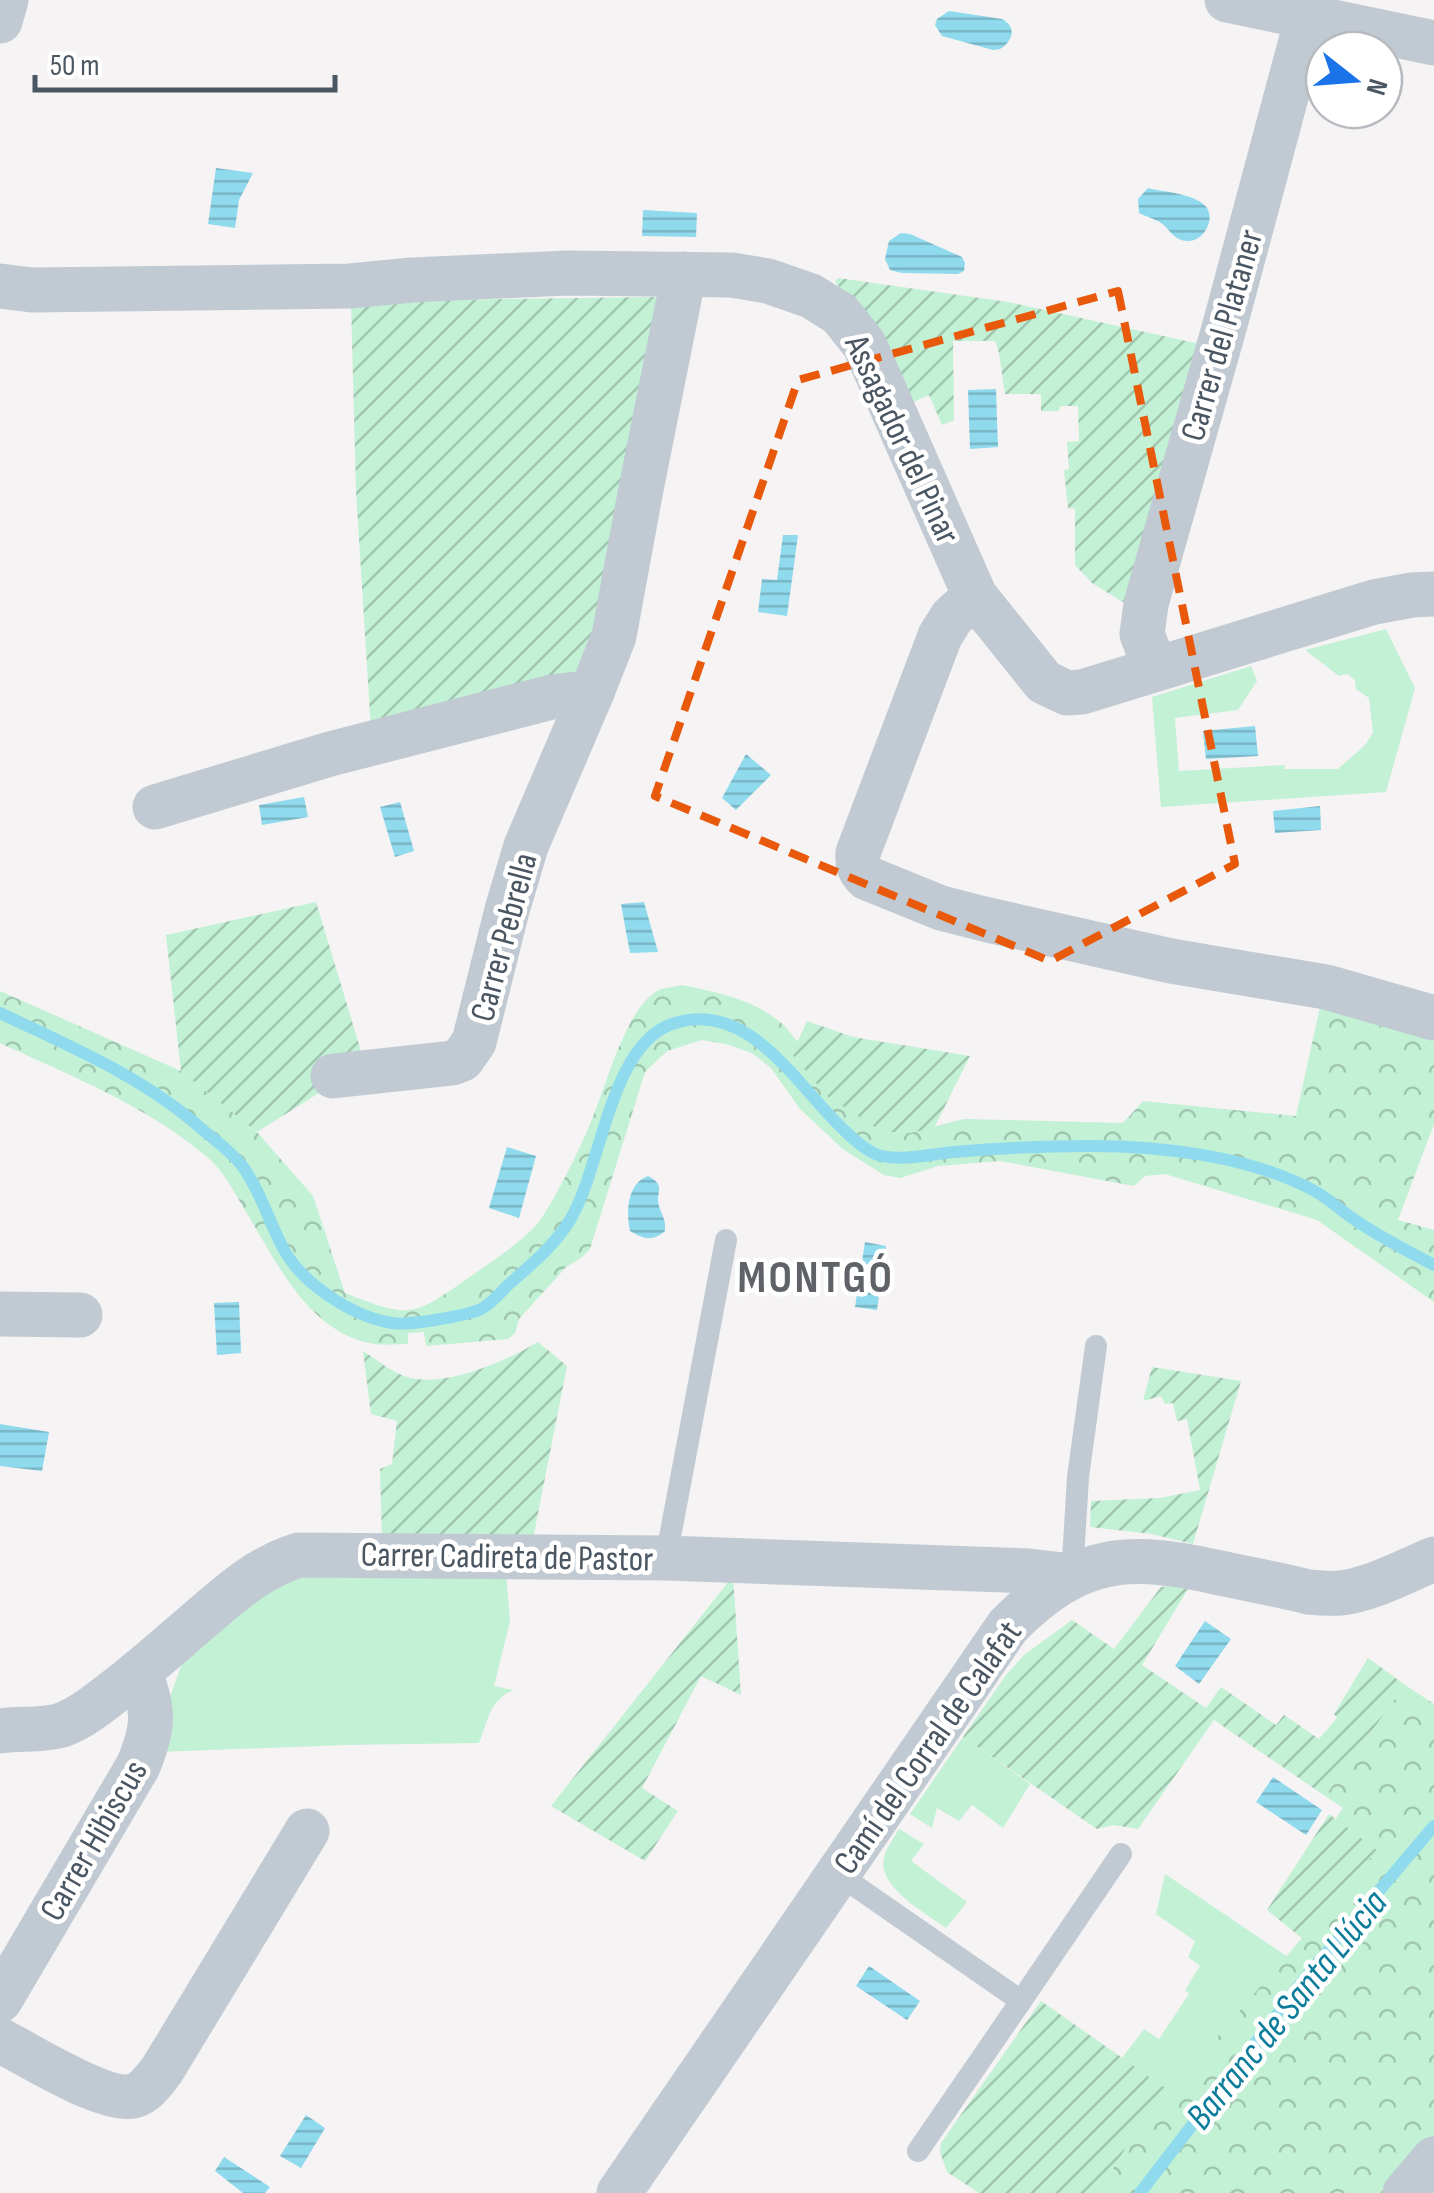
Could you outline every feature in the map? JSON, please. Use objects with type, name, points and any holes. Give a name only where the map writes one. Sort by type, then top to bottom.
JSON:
[{"type":"street","points":[[0,22],[6,0]]},
{"type":"street","points":[[1227,0],[1309,8],[1434,43]]},
{"type":"street","name":"Carrer del Plataner","points":[[1155,668],[1142,634],[1146,604],[1309,8]]},
{"type":"street","name":"Assagador del Pinar","points":[[0,286],[32,290],[350,286],[568,273],[732,275],[783,286],[828,305],[864,344],[975,596],[1044,682],[1067,692],[1082,692],[1374,602],[1434,594]]},
{"type":"street","name":"Carrer Pebrella","points":[[333,1076],[452,1063],[470,1052],[526,846],[614,636],[684,274]]},
{"type":"street","points":[[975,596],[952,616],[940,636],[858,853],[860,872],[866,878],[941,908],[984,919],[1170,960],[1326,987],[1434,1018]]},
{"type":"street","points":[[155,807],[330,754],[552,696],[592,692]]},
{"type":"street","points":[[0,1314],[80,1315]]},
{"type":"street","name":"Carrer Cadireta de Pastor","points":[[0,1730],[62,1725],[96,1706],[242,1583],[264,1568],[299,1554],[666,1558],[1029,1571],[1072,1576]]},
{"type":"street","name":"Camí del Corral de Calafat","points":[[619,2193],[1008,1626],[1034,1600],[1087,1568],[1114,1562],[1169,1562],[1308,1592],[1342,1593],[1434,1559]]},
{"type":"street","name":"Carrer Hibiscus","points":[[0,2000],[138,1766],[146,1747],[152,1711],[139,1672]]},
{"type":"street","points":[[0,2040],[107,2093],[137,2096],[162,2070],[306,1831]]},
{"type":"street","points":[[1405,2193],[1434,2160]]},
{"type":"lane","points":[[666,1558],[726,1240]]},
{"type":"lane","points":[[1072,1576],[1078,1477],[1096,1346]]},
{"type":"lane","points":[[918,2152],[1121,1854]]},
{"type":"lane","points":[[838,1874],[1020,2001]]},
{"type":"highlighted area","points":[[1118,291],[1235,864],[1050,961],[655,796],[798,380]]},
{"type":"green space","points":[[838,278],[1008,302],[1200,344],[1126,604],[1092,583],[1075,565],[1075,509],[1068,508],[1064,470],[1069,469],[1067,442],[1079,441],[1078,406],[1041,411],[1041,394],[1005,394],[995,341],[953,341],[954,420],[942,425],[929,395],[907,405],[859,311],[835,282]]},
{"type":"green space","points":[[655,297],[661,306],[599,626],[579,669],[564,680],[371,730],[356,491],[351,301]]},
{"type":"green space","points":[[1386,629],[1415,688],[1386,792],[1161,807],[1152,697],[1251,666],[1257,681],[1238,710],[1175,718],[1179,771],[1285,765],[1284,769],[1338,769],[1373,733],[1369,698],[1356,689],[1355,680],[1347,674],[1339,676],[1305,650]]},
{"type":"green space","points":[[316,902],[364,1061],[257,1132],[181,1071],[166,935]]},
{"type":"green space","points":[[682,985],[742,1001],[775,1018],[798,1042],[793,1055],[875,1127],[891,1132],[909,1133],[964,1119],[1123,1123],[1143,1101],[1296,1116],[1320,1007],[1434,1032],[1434,1124],[1398,1220],[1434,1230],[1434,1302],[1317,1220],[1165,1174],[1145,1176],[1134,1186],[1000,1161],[938,1166],[900,1178],[884,1175],[844,1150],[800,1109],[771,1068],[752,1053],[702,1040],[667,1051],[645,1072],[590,1249],[566,1267],[519,1319],[515,1333],[508,1339],[426,1346],[424,1332],[408,1333],[408,1344],[374,1344],[347,1335],[309,1307],[280,1269],[227,1180],[207,1157],[134,1107],[0,1043],[0,991],[181,1071],[257,1132],[313,1196],[345,1293],[384,1307],[411,1310],[451,1290],[508,1250],[541,1219],[579,1148],[636,1013],[659,990]]},
{"type":"green space","points":[[807,1021],[853,1037],[970,1056],[934,1128],[891,1132],[875,1127],[827,1096],[792,1054]]},
{"type":"green space","points":[[538,1342],[567,1366],[533,1539],[382,1539],[380,1469],[392,1464],[397,1421],[371,1414],[363,1351],[404,1376],[436,1379],[492,1365]]},
{"type":"green space","points":[[1152,1367],[1241,1381],[1193,1544],[1152,1534],[1090,1527],[1091,1501],[1160,1498],[1200,1490],[1187,1419],[1177,1421],[1173,1403],[1165,1404],[1161,1396],[1143,1401]]},
{"type":"green space","points":[[506,1572],[510,1621],[494,1686],[514,1690],[495,1705],[479,1743],[159,1752],[171,1694],[184,1658],[283,1577]]},
{"type":"green space","points":[[733,1576],[741,1695],[701,1676],[642,1788],[678,1811],[645,1861],[551,1806]]},
{"type":"green space","points":[[1191,1584],[1142,1665],[1206,1708],[1221,1687],[1276,1725],[1284,1715],[1319,1739],[1337,1718],[1334,1714],[1368,1658],[1405,1685],[1325,1796],[1214,1720],[1138,1829],[1114,1825],[1097,1829],[963,1737],[1024,1655],[1072,1620],[1114,1649],[1161,1587]]},
{"type":"green space","points":[[1405,1685],[1434,1704],[1434,2140],[1388,2193],[1098,2193],[1133,2136],[1377,1850],[1335,1820],[1343,1808],[1325,1796]]},
{"type":"green space","points":[[963,1737],[1030,1784],[1003,1828],[972,1805],[959,1821],[937,1808],[932,1828],[910,1814]]},
{"type":"green space","points":[[1329,1814],[1377,1850],[1303,1939],[1267,1910]]},
{"type":"green space","points":[[899,1829],[924,1844],[911,1861],[967,1902],[946,1928],[905,1898],[888,1879],[884,1858]]},
{"type":"green space","points":[[1165,1874],[1288,1957],[1171,2092],[1122,2058],[1144,2029],[1159,2039],[1189,1994],[1185,1990],[1200,1966],[1188,1957],[1195,1941],[1156,1914]]},
{"type":"green space","points":[[1041,2001],[1171,2092],[1133,2136],[1098,2193],[979,2193],[947,2172],[941,2143]]},
{"type":"water","points":[[949,11],[1002,19],[1010,26],[1010,38],[1000,49],[993,50],[942,36],[935,25]]},
{"type":"water","points":[[216,168],[253,173],[239,200],[235,228],[208,224]]},
{"type":"water","points":[[1148,188],[1202,203],[1209,214],[1204,233],[1193,240],[1181,240],[1158,221],[1139,213],[1138,199]]},
{"type":"water","points":[[643,210],[697,213],[696,237],[642,236]]},
{"type":"water","points":[[901,233],[962,257],[964,271],[958,274],[890,270],[885,259],[889,241]]},
{"type":"water","points":[[996,389],[998,447],[970,449],[968,390]]},
{"type":"water","points":[[783,535],[798,535],[787,616],[758,612],[762,579],[777,580]]},
{"type":"water","points":[[1255,726],[1258,756],[1206,759],[1203,731]]},
{"type":"water","points":[[746,754],[771,775],[736,810],[722,798]]},
{"type":"water","points":[[304,797],[308,817],[262,825],[259,805]]},
{"type":"water","points":[[400,802],[414,851],[395,857],[380,807]]},
{"type":"water","points":[[1320,806],[1321,830],[1275,833],[1273,811]]},
{"type":"water","points":[[644,902],[658,952],[630,953],[621,904]]},
{"type":"water","points":[[507,1147],[536,1156],[519,1218],[489,1208]]},
{"type":"water","points":[[648,1176],[659,1186],[665,1231],[648,1238],[630,1231],[628,1215],[632,1192]]},
{"type":"water","points":[[865,1242],[886,1246],[877,1310],[855,1307]]},
{"type":"water","points":[[239,1302],[241,1353],[217,1355],[214,1303]]},
{"type":"water","points":[[0,1424],[49,1432],[42,1471],[0,1466]]},
{"type":"water","points":[[1205,1621],[1231,1639],[1199,1684],[1175,1666]]},
{"type":"water","points":[[1273,1777],[1322,1810],[1306,1835],[1256,1802]]},
{"type":"water","points":[[869,1966],[920,2001],[907,2020],[856,1986]]},
{"type":"water","points":[[306,2115],[325,2128],[301,2168],[280,2156]]},
{"type":"water","points":[[224,2157],[270,2187],[265,2193],[243,2193],[215,2171]]},
{"type":"waterway","points":[[0,1013],[106,1064],[180,1111],[243,1167],[283,1248],[302,1274],[345,1306],[392,1323],[437,1320],[481,1309],[542,1255],[564,1229],[581,1198],[609,1111],[634,1057],[651,1037],[672,1024],[700,1019],[725,1023],[770,1051],[853,1139],[877,1154],[909,1157],[988,1149],[1090,1146],[1204,1155],[1260,1168],[1311,1189],[1374,1232],[1434,1265]]},
{"type":"waterway","name":"Barranc de Santa Llúcia","points":[[1140,2193],[1306,1977],[1434,1826]]},
{"type":"district","name":"MONTGÓ","points":[[816,1276]]}]
